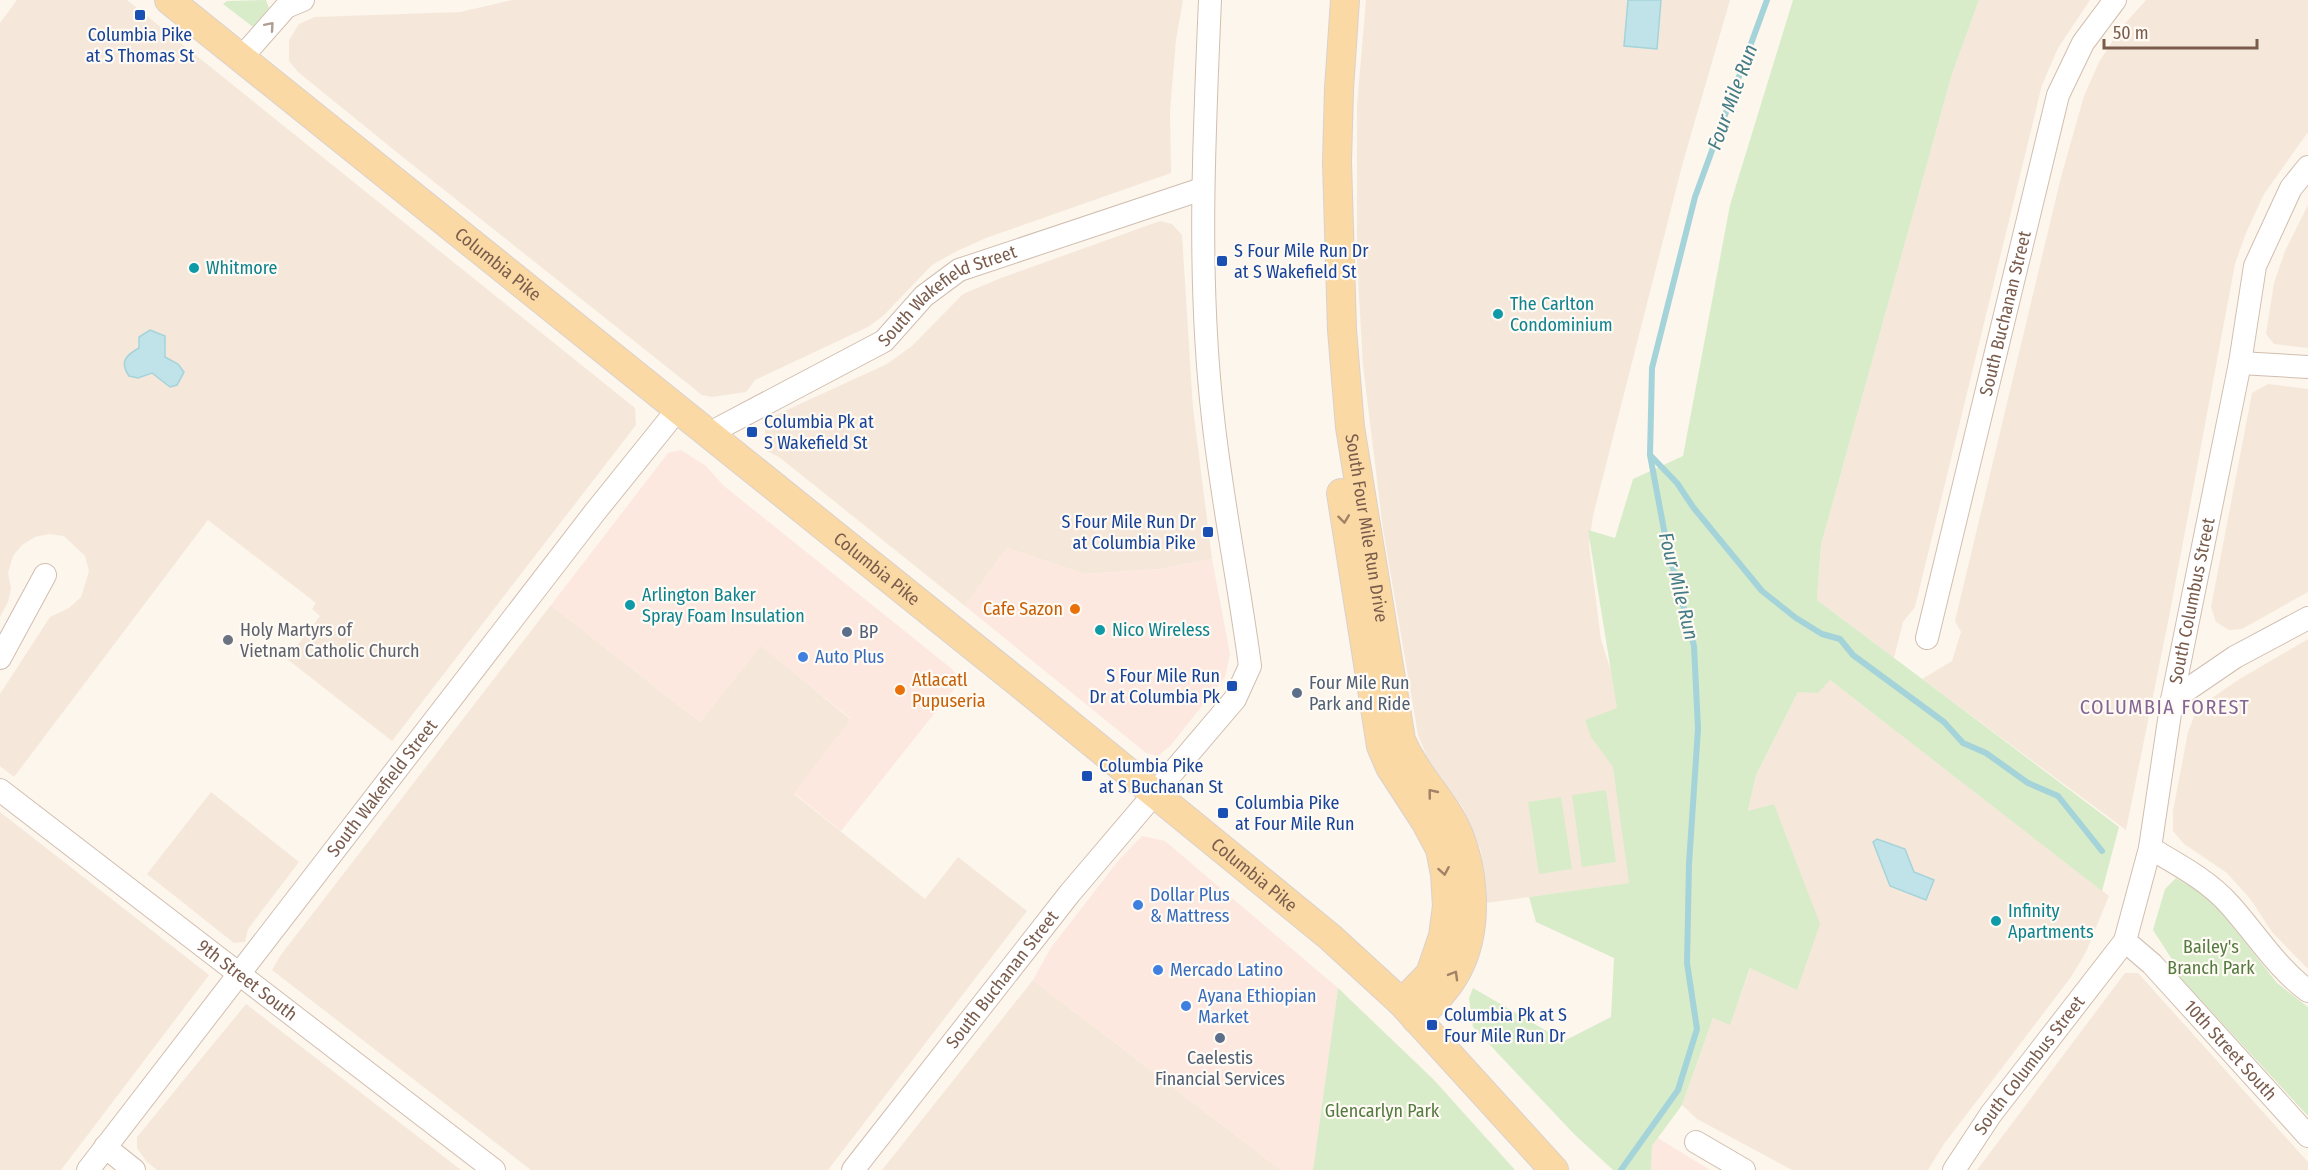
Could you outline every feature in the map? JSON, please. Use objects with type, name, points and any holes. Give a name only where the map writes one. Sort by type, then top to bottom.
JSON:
[{"type":"main road","name":"South Four Mile Run Drive","points":[[1328,0],[1322,90],[1321,237],[1329,398],[1345,533],[1381,746],[1390,767],[1440,849],[1445,874],[1447,906],[1443,936],[1430,974],[1409,1011]]},
{"type":"main road","name":"South Four Mile Run Drive","points":[[1345,0],[1338,89],[1337,172],[1342,330],[1350,427],[1401,740],[1424,782],[1446,810],[1461,843],[1469,871],[1472,907],[1468,943],[1458,969],[1444,992],[1409,1011]]},
{"type":"main road","name":"Columbia Pike","points":[[185,4],[242,57],[1330,937],[1409,1011],[1554,1170]]},
{"type":"street","points":[[242,57],[286,6],[303,0]]},
{"type":"street","points":[[1154,794],[1235,699],[1250,666],[1213,418],[1202,189],[1210,0]]},
{"type":"street","name":"South Buchanan Street","points":[[1928,638],[2058,95],[2083,43],[2115,0]]},
{"type":"street","name":"South Columbus Street","points":[[1954,1170],[1991,1114],[2126,941],[2150,848],[2172,700],[2241,363],[2255,266],[2291,188],[2308,167]]},
{"type":"street","name":"South Wakefield Street","points":[[708,434],[884,341],[924,296],[959,270],[1202,189]]},
{"type":"street","points":[[2241,363],[2308,367]]},
{"type":"street","name":"South Wakefield Street","points":[[88,1170],[595,512],[678,409]]},
{"type":"street","points":[[0,658],[45,575]]},
{"type":"street","points":[[2172,700],[2235,657],[2308,618]]},
{"type":"street","name":"9th Street South","points":[[0,790],[494,1170]]},
{"type":"street","name":"South Buchanan Street","points":[[853,1170],[1046,923],[1154,794]]},
{"type":"street","points":[[2150,848],[2188,870],[2228,903],[2288,975],[2308,991]]},
{"type":"street","name":"10th Street South","points":[[2126,941],[2152,964],[2308,1136]]},
{"type":"street","points":[[1696,1142],[1744,1170]]},
{"type":"street","points":[[105,1148],[134,1170]]},
{"type":"shaded area","points":[[17,0],[127,0],[635,408],[636,425],[392,741],[287,659],[320,616],[312,609],[316,603],[208,520],[14,777],[0,766],[0,694],[50,617],[69,608],[81,597],[89,571],[85,556],[64,536],[49,534],[35,537],[22,545],[13,556],[8,573],[11,589],[8,602],[0,617],[0,23]]},
{"type":"shaded area","points":[[512,0],[1183,0],[1176,40],[1170,111],[1171,173],[986,238],[955,252],[932,265],[883,316],[868,327],[755,380],[746,392],[712,397],[702,395],[399,154],[298,72],[289,61],[289,40],[299,24],[315,17],[460,12]]},
{"type":"shaded area","points":[[1366,0],[1730,0],[1683,162],[1593,516],[1589,545],[1601,640],[1630,729],[1630,883],[1486,903],[1481,851],[1463,808],[1427,757],[1418,735],[1383,529],[1363,366],[1357,261],[1357,106]]},
{"type":"shaded area","points":[[1979,0],[2090,0],[2058,48],[2042,85],[1915,607],[1903,622],[1894,658],[1817,600],[1821,545],[1952,74]]},
{"type":"shaded area","points":[[2146,0],[2308,0],[2308,132],[2264,194],[2235,264],[2170,612],[2126,830],[1922,679],[1952,661],[1961,632],[1955,621],[2061,177],[2084,96],[2099,62],[2121,28]]},
{"type":"shaded area","points":[[2308,205],[2308,348],[2274,344],[2266,334],[2274,283],[2285,251]]},
{"type":"shaded area","points":[[1160,221],[1172,224],[1182,235],[1193,408],[1212,559],[1160,569],[1084,574],[1007,548],[965,606],[779,457],[765,450],[765,420],[887,364],[912,346],[963,294]]},
{"type":"shaded area","points":[[2268,384],[2308,389],[2308,592],[2242,629],[2229,630],[2216,622],[2211,607],[2252,393]]},
{"type":"shaded area","points":[[681,450],[706,466],[724,486],[952,669],[961,680],[841,831],[794,793],[851,719],[761,646],[700,722],[551,605],[668,453]]},
{"type":"shaded area","points":[[1007,548],[1084,574],[1160,569],[1212,559],[1230,654],[1225,677],[1171,745],[1158,756],[1146,753],[965,606]]},
{"type":"shaded area","points":[[551,605],[700,722],[761,645],[851,720],[794,794],[925,899],[958,857],[1027,911],[828,1170],[531,1170],[272,970],[280,956]]},
{"type":"shaded area","points":[[2308,639],[2308,969],[2272,932],[2251,900],[2227,873],[2184,844],[2173,831],[2173,811],[2188,732],[2194,716],[2209,700],[2238,680]]},
{"type":"shaded area","points":[[1830,680],[2109,896],[2086,952],[2071,977],[1944,1144],[1928,1170],[1792,1170],[1697,1119],[1682,1105],[1713,1018],[1730,1024],[1751,967],[1774,804],[1748,812],[1756,775],[1798,692]]},
{"type":"shaded area","points":[[211,792],[299,862],[248,929],[245,942],[234,943],[147,874]]},
{"type":"shaded area","points":[[0,812],[209,975],[61,1170],[0,1170]]},
{"type":"shaded area","points":[[1142,836],[1165,841],[1338,988],[1313,1170],[1281,1170],[1033,980],[1050,949],[1118,861]]},
{"type":"shaded area","points":[[2125,973],[2138,973],[2308,1162],[2308,1170],[1977,1170]]},
{"type":"shaded area","points":[[1033,980],[1281,1170],[882,1170]]},
{"type":"shaded area","points":[[246,1004],[461,1170],[157,1170],[146,1161],[137,1148],[137,1137]]},
{"type":"shaded area","points":[[1658,1138],[1710,1170],[1651,1170],[1652,1146]]},
{"type":"green space","points":[[266,0],[269,8],[253,27],[223,4],[227,1]]},
{"type":"green space","points":[[1793,0],[1979,0],[1952,74],[1821,545],[1817,600],[2119,827],[2102,891],[1830,680],[1818,693],[1798,692],[1756,775],[1748,811],[1774,804],[1820,924],[1797,990],[1750,968],[1730,1025],[1713,1018],[1682,1105],[1652,1146],[1651,1170],[1613,1170],[1574,1134],[1473,1027],[1469,998],[1473,988],[1564,1041],[1611,1017],[1614,958],[1536,922],[1529,897],[1629,883],[1613,767],[1591,737],[1585,720],[1617,708],[1588,530],[1615,538],[1633,479],[1683,456],[1730,205]]},
{"type":"green space","points":[[1606,790],[1616,862],[1582,867],[1572,795]]},
{"type":"green space","points":[[1561,797],[1572,869],[1539,874],[1528,802]]},
{"type":"green space","name":"Bailey's Branch Park","points":[[2176,878],[2200,892],[2223,914],[2277,983],[2308,1007],[2308,1116],[2174,971],[2175,964],[2153,930],[2165,889]]},
{"type":"green space","name":"Glencarlyn Park","points":[[1338,988],[1434,1080],[1515,1170],[1313,1170]]},
{"type":"water","points":[[1628,0],[1661,0],[1657,49],[1624,46]]},
{"type":"water","points":[[150,330],[165,336],[165,357],[178,364],[184,372],[177,385],[170,387],[152,373],[138,378],[129,376],[126,371],[125,359],[139,348],[139,337]]},
{"type":"water","points":[[1877,839],[1905,849],[1914,872],[1934,880],[1926,900],[1890,886],[1873,842]]},
{"type":"waterway","name":"Four Mile Run","points":[[1621,1170],[1678,1090],[1697,1029],[1687,963],[1689,864],[1698,729],[1694,646],[1667,546],[1650,455],[1652,368],[1695,197],[1767,0]]},
{"type":"waterway","points":[[1652,457],[1677,483],[1693,507],[1762,591],[1796,618],[1822,634],[1840,639],[1853,655],[1944,722],[1963,743],[1986,753],[2028,783],[2058,796],[2102,851]]},
{"type":"place","name":"Columbia Pike at S Thomas St","points":[[140,15]]},
{"type":"place","name":"S Four Mile Run Dr at S Wakefield St","points":[[1222,261]]},
{"type":"place","name":"Whitmore","points":[[194,268]]},
{"type":"place","name":"The Carlton Condominium","points":[[1498,314]]},
{"type":"place","name":"Columbia Pk at S Wakefield St","points":[[752,432]]},
{"type":"place","name":"S Four Mile Run Dr at Columbia Pike","points":[[1208,532]]},
{"type":"place","name":"Arlington Baker Spray Foam Insulation","points":[[630,605]]},
{"type":"place","name":"Cafe Sazon","points":[[1075,609]]},
{"type":"place","name":"Nico Wireless","points":[[1100,630]]},
{"type":"place","name":"BP","points":[[847,632]]},
{"type":"place","name":"Holy Martyrs of Vietnam Catholic Church","points":[[228,640]]},
{"type":"place","name":"Auto Plus","points":[[803,657]]},
{"type":"place","name":"S Four Mile Run Dr at Columbia Pk","points":[[1232,686]]},
{"type":"place","name":"Atlacatl Pupuseria","points":[[900,690]]},
{"type":"place","name":"Four Mile Run Park and Ride","points":[[1297,693]]},
{"type":"place","name":"Columbia Pike at S Buchanan St","points":[[1087,776]]},
{"type":"place","name":"Columbia Pike at Four Mile Run","points":[[1223,813]]},
{"type":"place","name":"Dollar Plus & Mattress","points":[[1138,905]]},
{"type":"place","name":"Infinity Apartments","points":[[1996,921]]},
{"type":"place","name":"Mercado Latino","points":[[1158,970]]},
{"type":"place","name":"Ayana Ethiopian Market","points":[[1186,1006]]},
{"type":"place","name":"Columbia Pk at S Four Mile Run Dr","points":[[1432,1025]]},
{"type":"place","name":"Caelestis Financial Services","points":[[1220,1038]]},
{"type":"district","name":"COLUMBIA FOREST","points":[[2165,707]]}]
